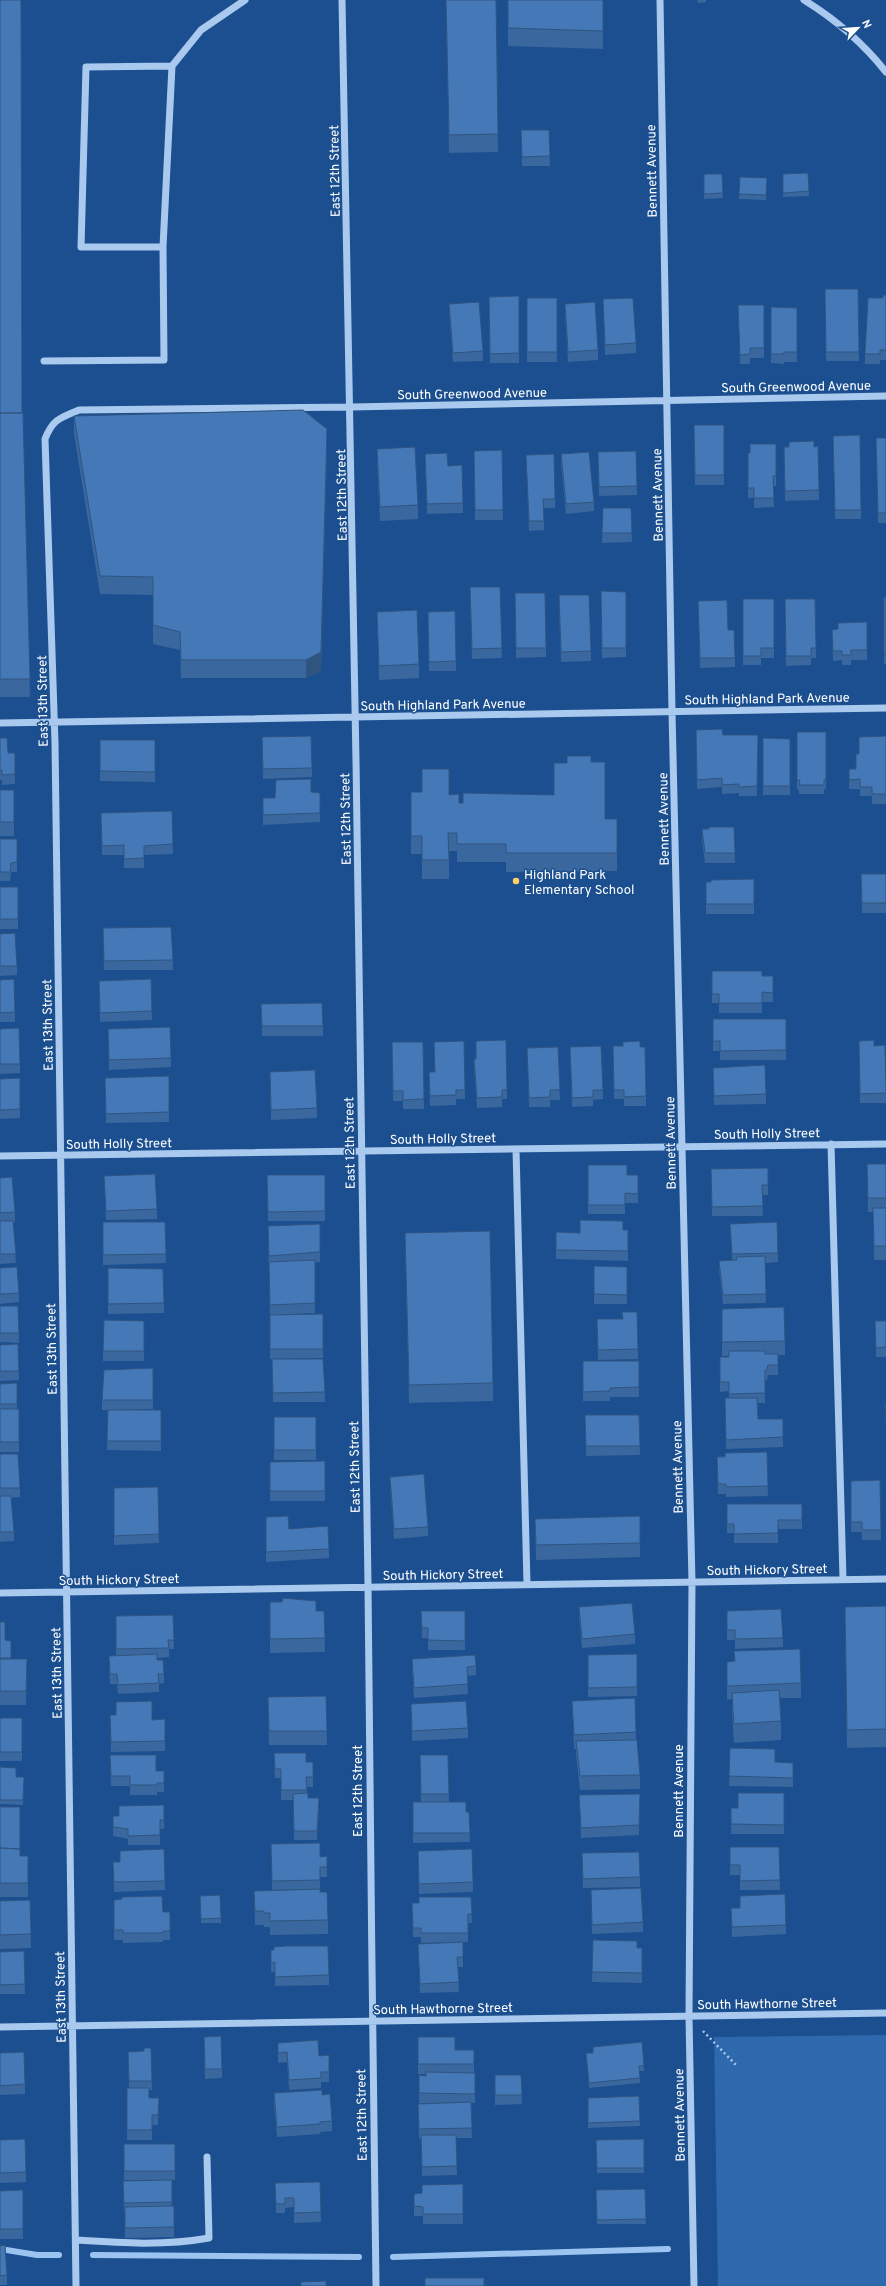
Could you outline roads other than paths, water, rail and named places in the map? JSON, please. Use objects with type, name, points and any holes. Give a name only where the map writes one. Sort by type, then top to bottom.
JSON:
[{"type":"street","points":[[44,361],[164,360],[163,247],[172,66],[201,30],[245,0]]},
{"type":"street","name":"East 12th Street","points":[[342,0],[352,407],[368,1587],[371,2021],[376,2286]]},
{"type":"street","name":"Bennett Avenue","points":[[660,0],[672,712],[692,1582],[689,2016],[694,2286]]},
{"type":"street","points":[[804,0],[819,9],[868,49],[886,72]]},
{"type":"street","points":[[163,247],[81,247],[86,67],[172,66]]},
{"type":"street","name":"South Greenwood Avenue","points":[[60,418],[79,410],[352,407],[886,396]]},
{"type":"street","name":"East 13th Street","points":[[60,418],[50,425],[45,439],[55,722],[76,2286]]},
{"type":"street","name":"South Highland Park Avenue","points":[[0,723],[886,708]]},
{"type":"street","points":[[832,1144],[843,1579]]},
{"type":"street","name":"South Holly Street","points":[[0,1156],[886,1144]]},
{"type":"street","points":[[516,1149],[527,1584]]},
{"type":"street","name":"South Hickory Street","points":[[0,1593],[886,1579]]},
{"type":"street","name":"South Hawthorne Street","points":[[0,2027],[886,2013]]},
{"type":"street","points":[[76,2240],[142,2244],[181,2243],[209,2238],[207,2158]]},
{"type":"waterway","points":[[0,2249],[37,2255],[59,2255]]},
{"type":"waterway","points":[[393,2257],[668,2249]]},
{"type":"waterway","points":[[93,2255],[359,2257]]},
{"type":"place","name":"Highland Park Elementary School","points":[[516,881]]}]
